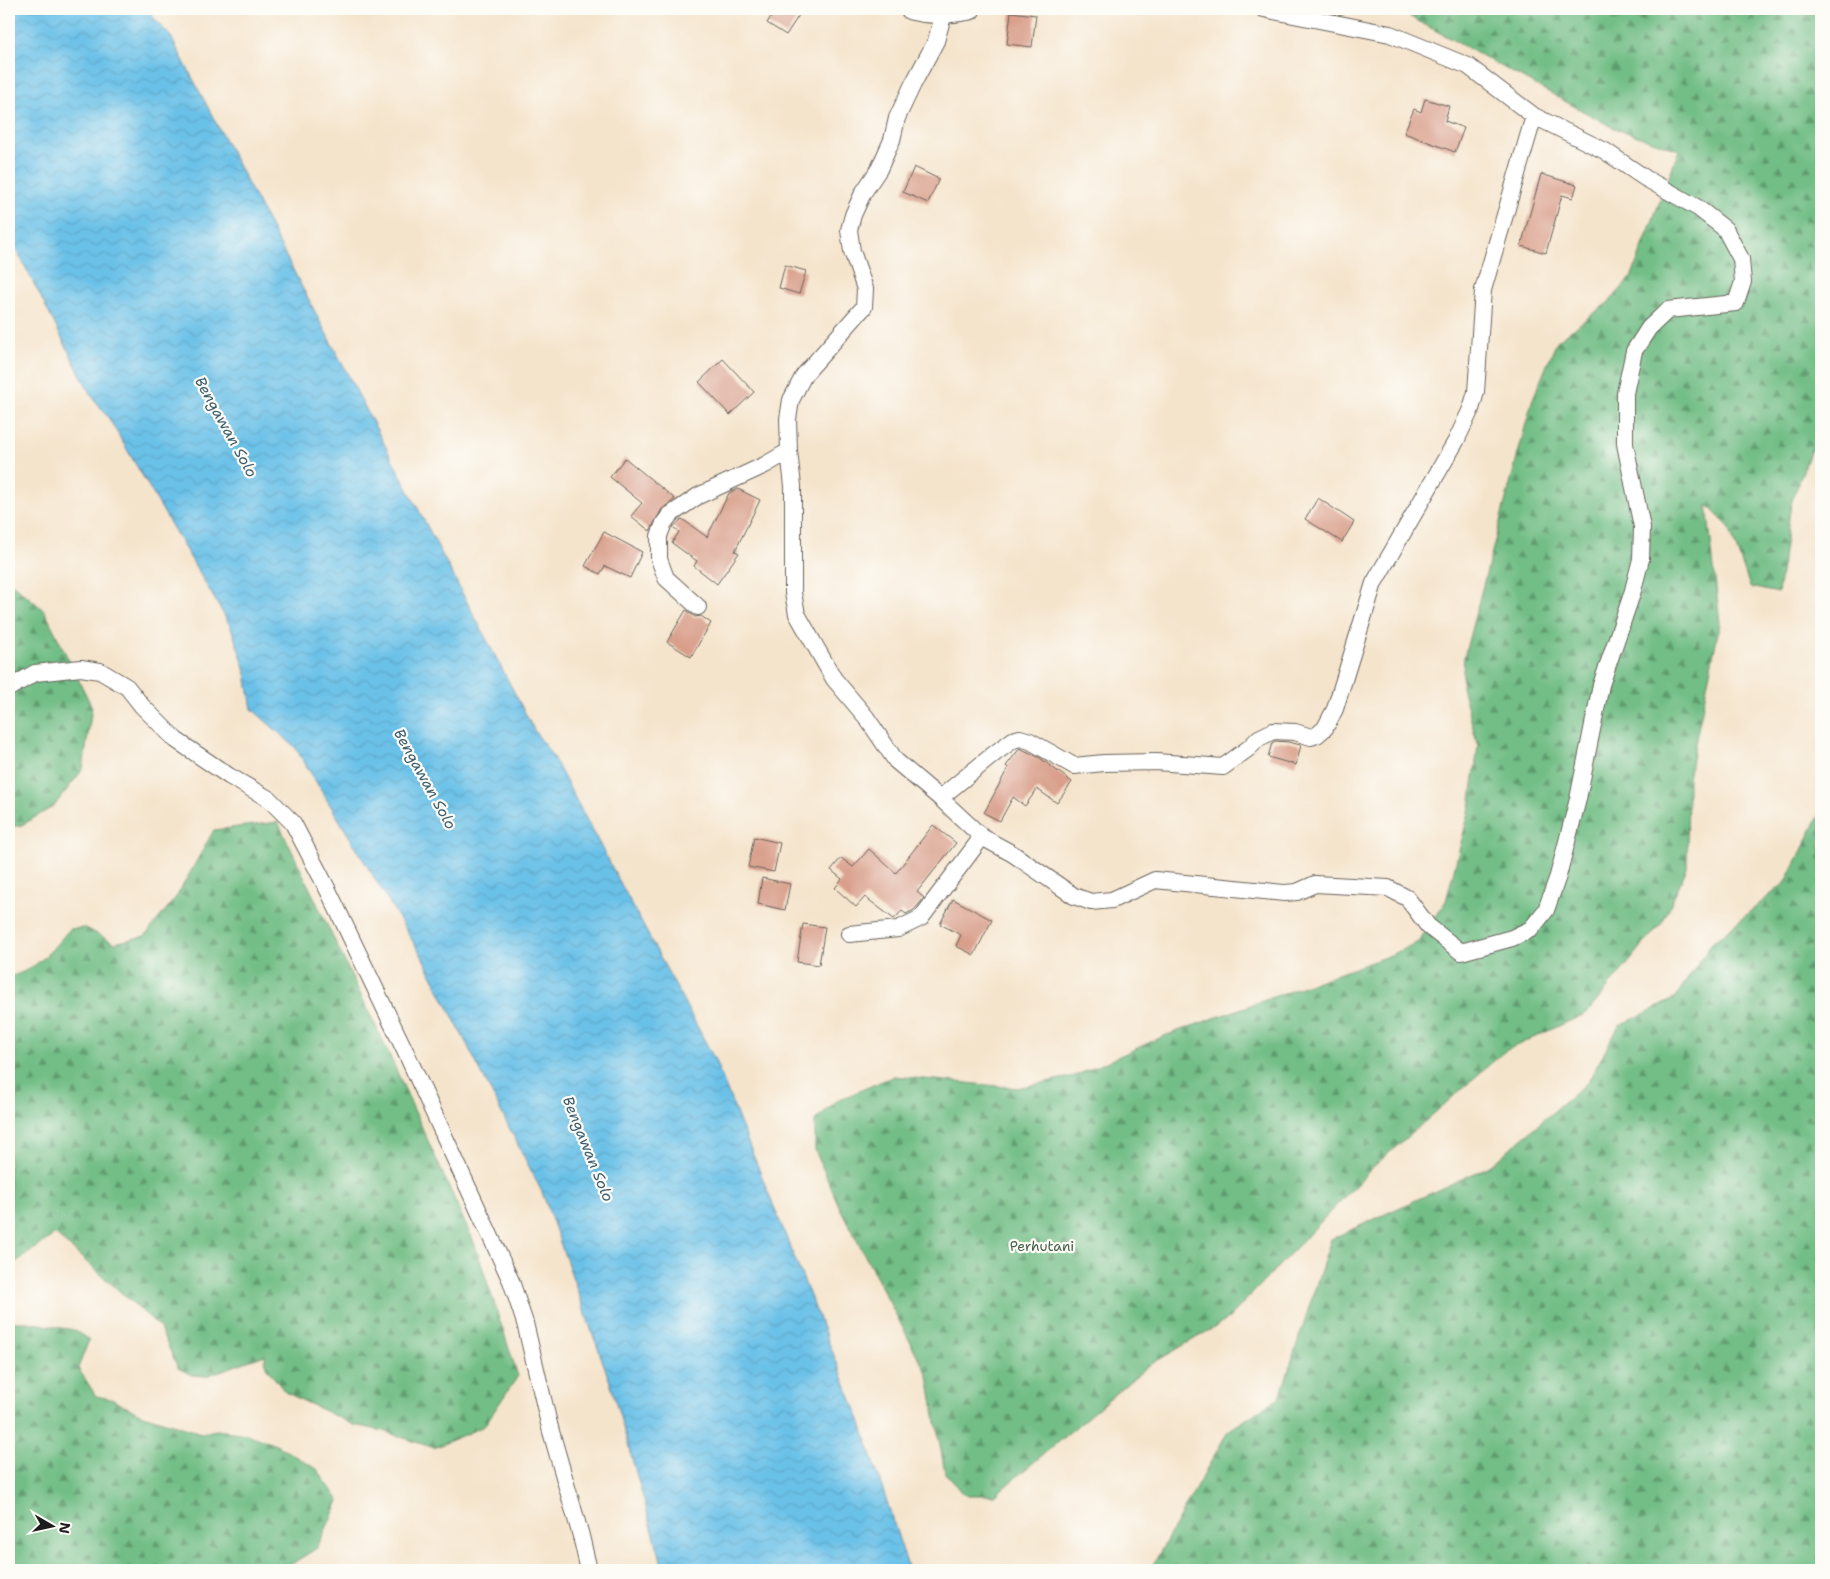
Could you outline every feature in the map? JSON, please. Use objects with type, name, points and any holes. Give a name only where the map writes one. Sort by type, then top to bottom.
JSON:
[{"type":"street","points":[[911,9],[927,13],[944,13],[970,9]]},
{"type":"street","points":[[944,13],[936,41],[897,118],[892,140],[879,169],[863,193],[853,215],[849,230],[852,251],[865,289],[864,307],[804,376],[791,400],[788,419],[793,486],[793,593],[796,614],[834,679],[866,717],[896,761],[982,837],[1013,854],[1074,896],[1091,902],[1112,900],[1155,880],[1284,893],[1297,892],[1315,884],[1388,888],[1407,898],[1428,926],[1461,952],[1512,938],[1531,929],[1546,910],[1569,838],[1601,685],[1632,594],[1640,559],[1642,527],[1625,444],[1625,393],[1634,351],[1649,328],[1668,310],[1736,303],[1743,282],[1741,259],[1725,229],[1698,208],[1645,178],[1605,151],[1534,116],[1468,66],[1390,34],[1264,9]]},
{"type":"street","points":[[940,798],[994,754],[1013,740],[1020,738],[1030,741],[1074,766],[1104,763],[1156,762],[1223,767],[1250,748],[1259,738],[1273,731],[1295,732],[1311,737],[1318,735],[1325,728],[1335,709],[1374,582],[1456,441],[1471,409],[1476,392],[1483,290],[1534,116]]},
{"type":"street","points":[[698,608],[666,578],[659,559],[659,536],[664,524],[670,515],[698,496],[765,465],[789,451]]},
{"type":"street","points":[[9,688],[35,673],[82,668],[100,671],[127,687],[142,706],[176,740],[229,776],[269,799],[293,823],[329,892],[408,1057],[511,1281],[525,1323],[550,1428],[582,1536],[589,1570]]},
{"type":"street","points":[[849,934],[898,929],[922,918],[982,837]]},
{"type":"green space","name":"Perhutani","points":[[1396,9],[1821,9],[1821,452],[1811,449],[1791,504],[1778,593],[1750,587],[1729,527],[1707,505],[1720,623],[1688,778],[1687,868],[1663,921],[1587,1013],[1505,1051],[1373,1167],[1227,1320],[1148,1366],[995,1495],[965,1495],[945,1473],[928,1376],[839,1206],[815,1150],[815,1120],[838,1100],[894,1076],[1018,1088],[1075,1076],[1164,1036],[1391,955],[1420,941],[1446,901],[1470,808],[1478,746],[1462,687],[1464,657],[1532,401],[1557,341],[1609,302],[1631,278],[1679,150],[1614,128]]},
{"type":"green space","points":[[9,581],[44,610],[92,707],[83,769],[54,806],[22,825],[9,827]]},
{"type":"green space","points":[[1821,812],[1821,1570],[1150,1570],[1228,1431],[1280,1397],[1331,1239],[1490,1166],[1588,1082],[1619,1026],[1674,999],[1713,942],[1786,882]]},
{"type":"green space","points":[[278,822],[388,1052],[475,1245],[518,1376],[484,1426],[434,1448],[383,1431],[354,1425],[285,1392],[266,1367],[265,1355],[206,1376],[192,1375],[178,1368],[159,1326],[55,1234],[9,1267],[9,977],[36,964],[50,952],[70,929],[86,928],[114,943],[145,936],[177,896],[214,830]]},
{"type":"green space","points":[[9,1322],[28,1322],[74,1330],[89,1340],[78,1368],[96,1396],[111,1399],[140,1414],[201,1433],[217,1430],[247,1434],[276,1445],[317,1469],[339,1501],[317,1548],[282,1570],[9,1570]]},
{"type":"water","name":"Bengawan Solo","points":[[9,9],[149,9],[152,16],[171,37],[534,730],[553,757],[714,1058],[860,1420],[909,1570],[664,1570],[610,1382],[542,1192],[423,958],[295,747],[252,709],[245,668],[231,627],[108,417],[91,395],[9,235]]},
{"type":"building","points":[[776,9],[803,9],[786,35],[767,23]]},
{"type":"building","points":[[1011,12],[1036,15],[1032,47],[1007,44]]},
{"type":"building","points":[[1425,99],[1449,106],[1445,121],[1464,128],[1455,152],[1404,133],[1414,109],[1421,112]]},
{"type":"building","points":[[914,167],[939,179],[928,203],[903,192]]},
{"type":"building","points":[[1541,174],[1577,185],[1573,198],[1562,195],[1546,253],[1521,246]]},
{"type":"building","points":[[785,265],[806,271],[799,294],[779,288]]},
{"type":"building","points":[[723,359],[754,392],[730,415],[699,382]]},
{"type":"building","points":[[625,458],[675,499],[662,509],[650,531],[631,516],[642,503],[610,477]]},
{"type":"building","points":[[738,489],[760,500],[735,551],[739,553],[717,584],[694,566],[697,561],[672,543],[679,532],[673,527],[682,519],[707,537],[729,493]]},
{"type":"building","points":[[1318,498],[1354,522],[1342,542],[1305,519]]},
{"type":"building","points":[[604,532],[642,552],[630,578],[605,566],[600,574],[585,566]]},
{"type":"building","points":[[686,610],[695,617],[701,616],[711,623],[691,657],[667,642]]},
{"type":"building","points":[[1275,741],[1301,745],[1296,765],[1268,757],[1272,743]]},
{"type":"building","points":[[1020,748],[1040,758],[1072,782],[1057,803],[1037,789],[1025,806],[1013,797],[1000,821],[984,813],[1008,768],[1006,766]]},
{"type":"building","points":[[933,825],[956,843],[917,892],[924,898],[914,910],[906,914],[902,911],[894,919],[865,897],[856,907],[835,888],[842,879],[831,870],[841,858],[853,867],[869,849],[896,873]]},
{"type":"building","points":[[754,837],[780,843],[774,872],[748,867]]},
{"type":"building","points":[[762,878],[790,884],[785,910],[758,904]]},
{"type":"building","points":[[953,899],[992,920],[974,955],[956,946],[961,935],[940,924]]},
{"type":"building","points":[[803,924],[825,927],[819,965],[797,962]]}]
